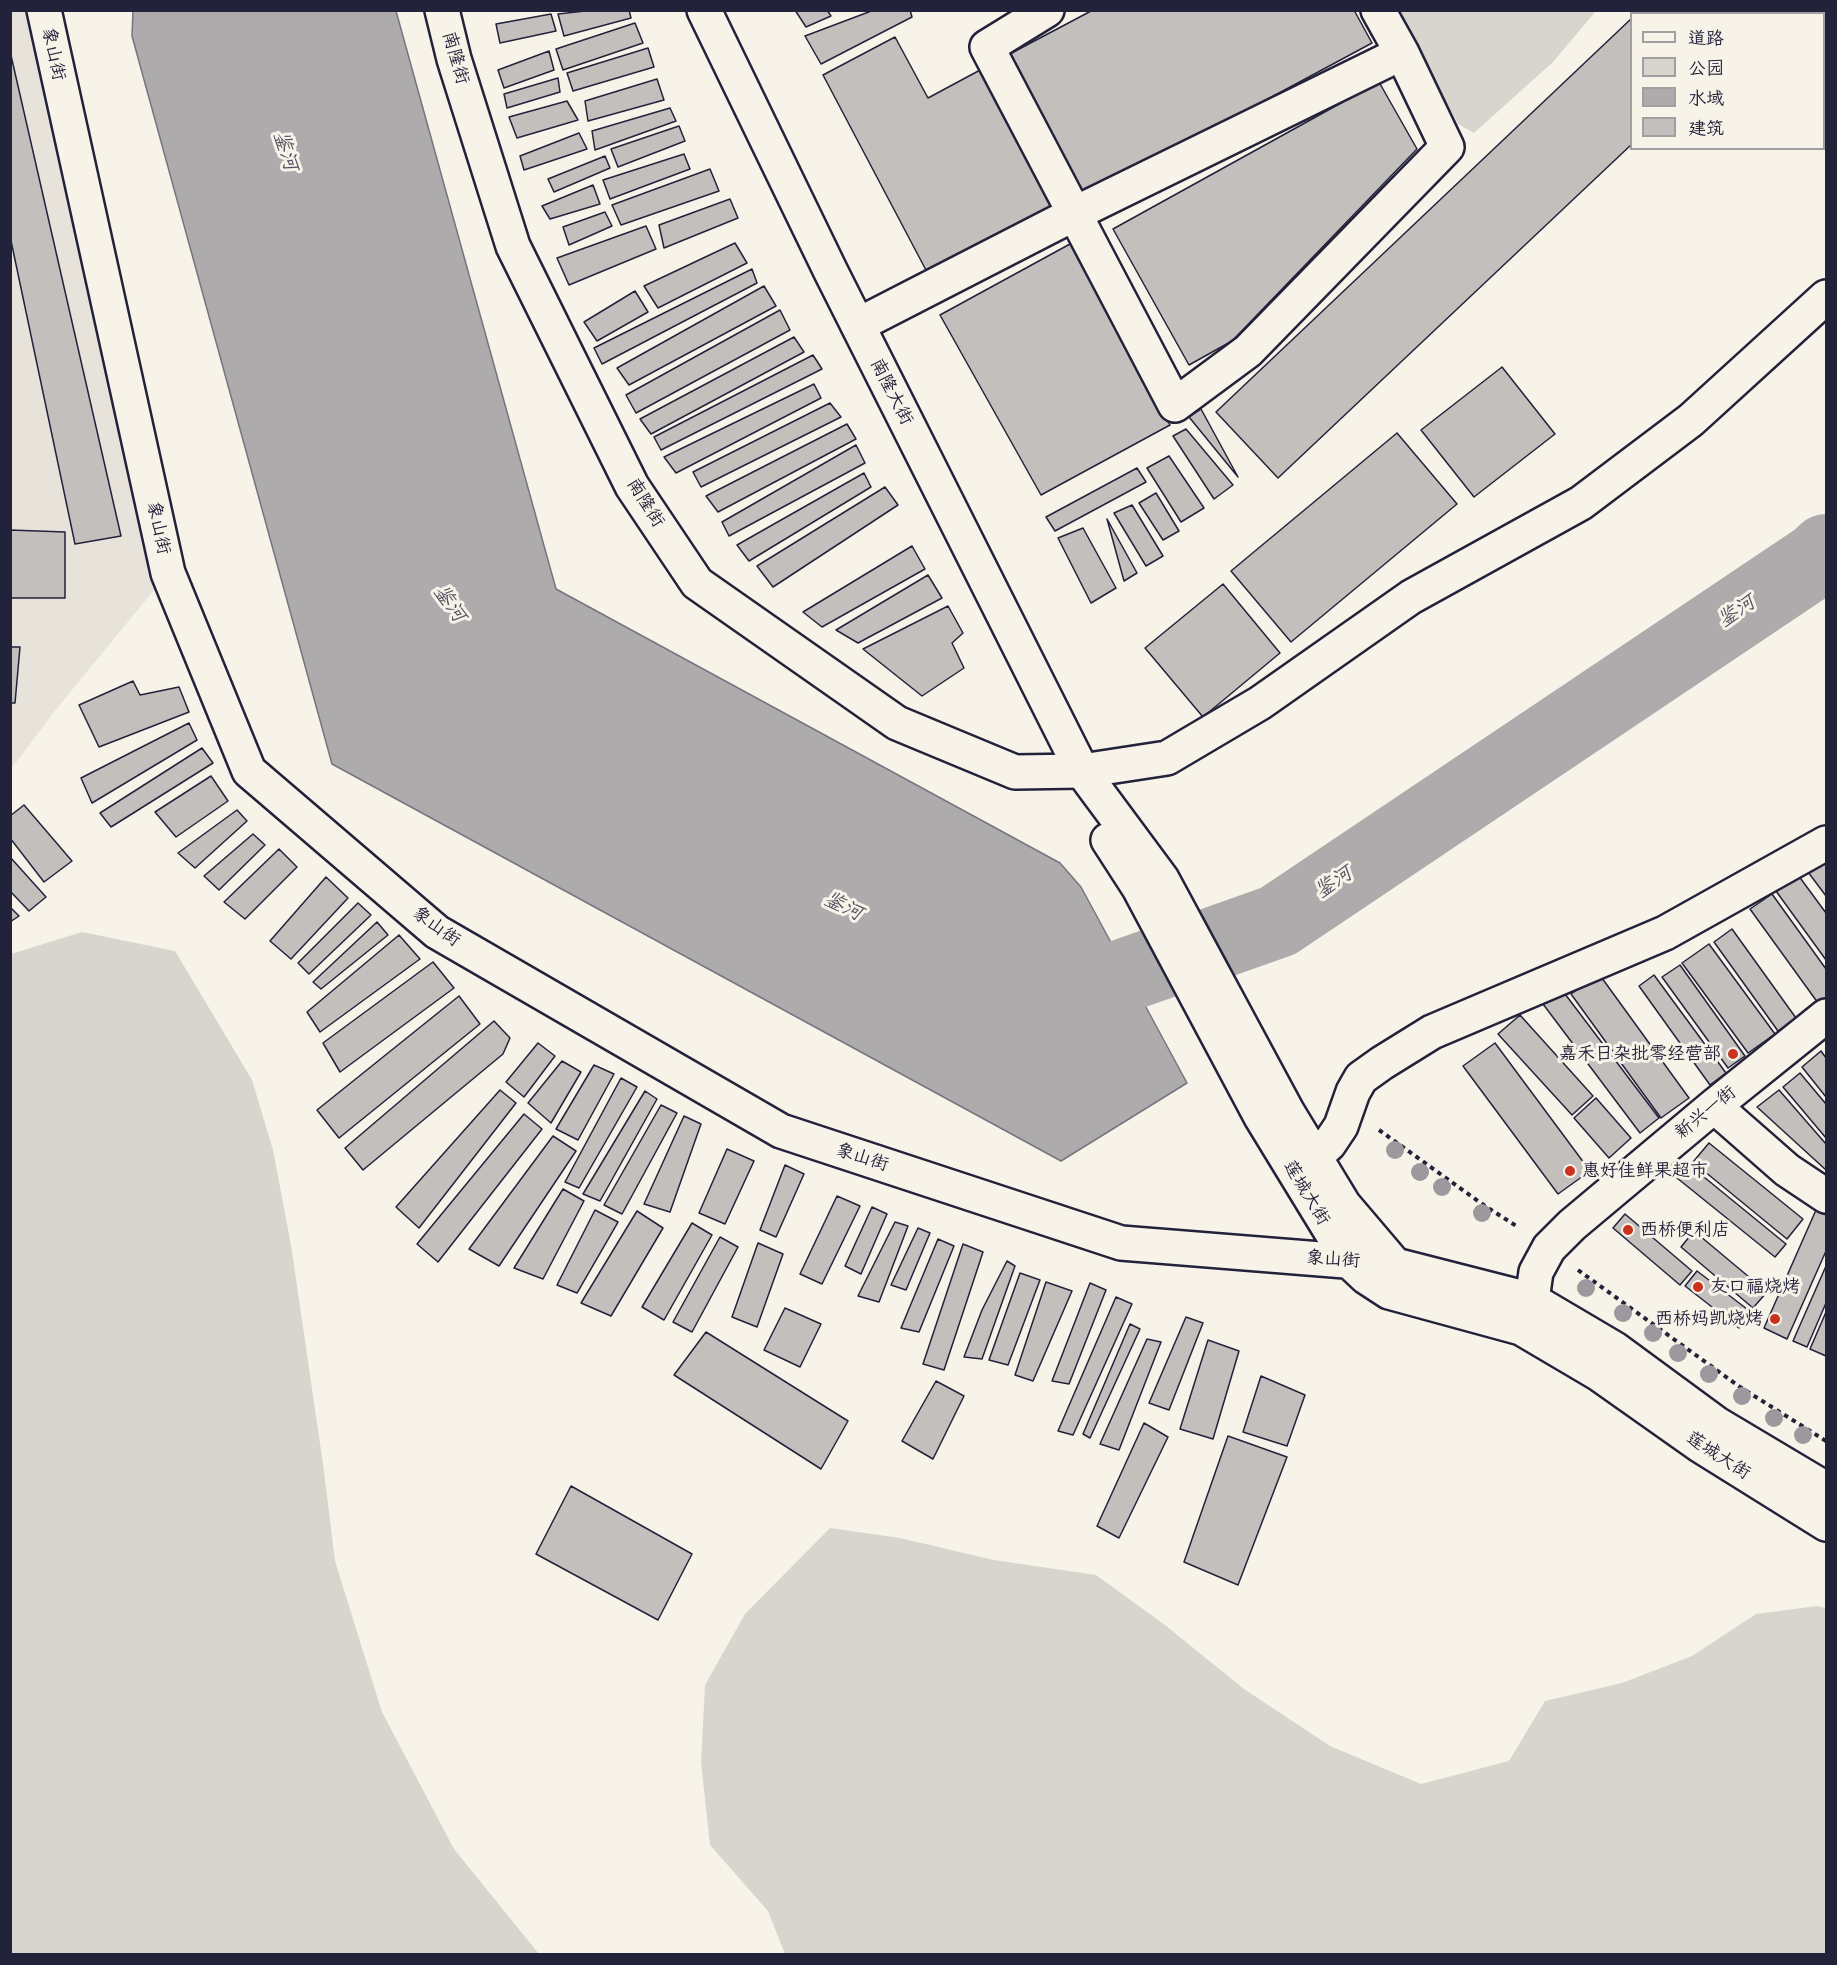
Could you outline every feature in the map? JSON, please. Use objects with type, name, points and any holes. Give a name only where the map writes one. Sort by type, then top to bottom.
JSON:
[{"type":"street","name":"象山街","points":[[44,10],[168,573],[249,771],[437,932],[781,1131],[1121,1243],[1395,1265]]},
{"type":"street","name":"南隆街","points":[[442,10],[454,59],[513,246],[632,486],[698,583],[897,723],[1016,772],[1072,771],[1167,758],[1260,703],[1411,597],[1581,504],[1691,420],[1827,297]]},
{"type":"street","name":"南隆大街","points":[[704,10],[1072,771]]},
{"type":"street","points":[[1047,10],[987,47],[1175,405],[1248,351],[1447,147],[1402,53],[1378,10]]},
{"type":"street","points":[[858,325],[1074,214],[1402,53]]},
{"type":"street","name":"莲城大街","points":[[1072,771],[1150,884],[1274,1114],[1349,1262],[1389,1292],[1521,1328],[1599,1374],[1701,1446],[1827,1524]]},
{"type":"street","points":[[1316,1157],[1329,1144],[1341,1126],[1353,1092],[1361,1078],[1382,1062],[1432,1032],[1665,933],[1827,843]]},
{"type":"street","name":"新兴一街","points":[[1532,1299],[1536,1272],[1549,1248],[1572,1225],[1714,1106],[1827,1016]]},
{"type":"street","points":[[1714,1106],[1787,1170],[1827,1196]]},
{"type":"street","name":"莲城大街","points":[[1274,1114],[1316,1157],[1344,1205],[1395,1265],[1532,1299],[1615,1349],[1717,1424],[1827,1489]]},
{"type":"shaded area","points":[[44,10],[168,573],[54,712],[11,769],[10,11]]},
{"type":"green space","points":[[1398,11],[1596,11],[1553,62],[1474,133],[1458,124]]},
{"type":"green space","points":[[82,932],[175,951],[252,1080],[273,1150],[291,1245],[335,1561],[382,1712],[454,1849],[539,1954],[11,1954],[11,954]]},
{"type":"green space","points":[[830,1528],[900,1538],[994,1560],[1096,1575],[1165,1625],[1244,1689],[1330,1746],[1421,1784],[1509,1761],[1545,1701],[1622,1683],[1692,1656],[1756,1614],[1817,1606],[1826,1608],[1826,1954],[785,1954],[768,1911],[710,1845],[701,1762],[705,1685],[745,1614]]},
{"type":"water","points":[[133,11],[396,11],[556,589],[1060,863],[1081,887],[1187,1083],[1061,1161],[332,764],[132,36]]},
{"type":"building","points":[[594,10],[629,10],[631,18],[564,36],[558,14]]},
{"type":"building","points":[[795,10],[827,10],[831,16],[806,27]]},
{"type":"building","points":[[874,10],[910,10],[912,17],[821,64],[805,36]]},
{"type":"building","points":[[1354,10],[1372,43],[1084,198],[1006,56],[1091,11]]},
{"type":"building","points":[[1702,10],[1733,10],[1730,12],[1704,12]]},
{"type":"building","points":[[551,14],[556,31],[500,43],[496,24]]},
{"type":"building","points":[[1630,20],[1630,146],[1278,478],[1216,412]]},
{"type":"building","points":[[635,23],[643,43],[563,70],[556,49]]},
{"type":"building","points":[[895,37],[928,98],[982,69],[1055,205],[927,272],[823,75]]},
{"type":"building","points":[[648,48],[654,67],[573,91],[567,73]]},
{"type":"building","points":[[10,51],[121,536],[75,544],[10,236]]},
{"type":"building","points":[[549,51],[554,70],[504,88],[498,70]]},
{"type":"building","points":[[558,78],[560,92],[507,108],[504,94]]},
{"type":"building","points":[[657,79],[664,100],[588,121],[585,101]]},
{"type":"building","points":[[1379,82],[1417,149],[1232,341],[1189,365],[1113,229]]},
{"type":"building","points":[[567,101],[578,120],[517,138],[509,117]]},
{"type":"building","points":[[670,108],[676,121],[595,150],[592,131]]},
{"type":"building","points":[[679,126],[685,141],[618,167],[611,149]]},
{"type":"building","points":[[579,133],[587,149],[524,170],[520,156]]},
{"type":"building","points":[[684,154],[690,169],[610,199],[603,180]]},
{"type":"building","points":[[605,156],[610,168],[554,192],[548,179]]},
{"type":"building","points":[[710,169],[719,191],[621,225],[612,205]]},
{"type":"building","points":[[593,185],[600,204],[550,219],[542,206]]},
{"type":"building","points":[[730,199],[738,218],[664,248],[659,225]]},
{"type":"building","points":[[605,212],[612,226],[569,245],[563,227]]},
{"type":"building","points":[[646,226],[656,249],[569,285],[557,258]]},
{"type":"building","points":[[735,243],[747,263],[658,308],[644,286]]},
{"type":"building","points":[[1070,244],[1170,425],[1041,495],[940,315]]},
{"type":"building","points":[[752,269],[757,283],[602,364],[594,348]]},
{"type":"building","points":[[764,286],[776,306],[629,385],[617,368]]},
{"type":"building","points":[[635,291],[648,312],[597,341],[584,322]]},
{"type":"building","points":[[780,310],[790,330],[636,413],[626,395]]},
{"type":"building","points":[[794,337],[804,352],[651,434],[640,419]]},
{"type":"building","points":[[813,355],[822,369],[661,450],[654,437]]},
{"type":"building","points":[[1502,367],[1555,434],[1474,497],[1421,430]]},
{"type":"building","points":[[814,384],[821,398],[676,473],[664,457]]},
{"type":"building","points":[[830,403],[841,417],[701,487],[693,472]]},
{"type":"building","points":[[1201,409],[1238,477],[1189,417]]},
{"type":"building","points":[[847,424],[856,439],[718,512],[706,496]]},
{"type":"building","points":[[1186,429],[1233,485],[1214,499],[1173,436]]},
{"type":"building","points":[[1397,433],[1457,504],[1291,642],[1231,571]]},
{"type":"building","points":[[856,445],[865,463],[729,536],[722,522]]},
{"type":"building","points":[[1169,456],[1204,508],[1181,522],[1147,468]]},
{"type":"building","points":[[1137,468],[1146,482],[1055,531],[1046,517]]},
{"type":"building","points":[[864,473],[871,487],[749,561],[737,545]]},
{"type":"building","points":[[885,487],[898,505],[773,587],[757,566]]},
{"type":"building","points":[[1156,493],[1179,531],[1163,540],[1139,503]]},
{"type":"building","points":[[1132,505],[1163,556],[1146,566],[1114,513]]},
{"type":"building","points":[[1107,519],[1137,573],[1124,581]]},
{"type":"building","points":[[1083,528],[1116,588],[1091,603],[1058,538]]},
{"type":"building","points":[[10,530],[65,532],[65,598],[10,598]]},
{"type":"building","points":[[912,546],[925,569],[822,627],[803,612]]},
{"type":"building","points":[[928,575],[942,598],[858,643],[836,630]]},
{"type":"building","points":[[1223,584],[1280,653],[1203,717],[1145,648]]},
{"type":"building","points":[[948,606],[963,633],[952,643],[964,668],[922,696],[863,649]]},
{"type":"building","points":[[10,647],[20,647],[15,703],[10,703]]},
{"type":"building","points":[[133,681],[140,695],[179,687],[189,712],[99,747],[79,705]]},
{"type":"building","points":[[189,723],[197,740],[92,803],[81,778]]},
{"type":"building","points":[[202,748],[213,763],[111,827],[100,813]]},
{"type":"building","points":[[211,776],[228,801],[176,837],[155,812]]},
{"type":"building","points":[[24,805],[72,861],[44,882],[10,838],[10,816]]},
{"type":"building","points":[[237,810],[247,821],[195,868],[178,853]]},
{"type":"building","points":[[253,834],[265,845],[219,890],[204,876]]},
{"type":"building","points":[[279,849],[297,867],[245,919],[224,902]]},
{"type":"building","points":[[10,857],[46,897],[29,911],[10,891]]},
{"type":"building","points":[[1826,858],[1826,896],[1808,872]]},
{"type":"building","points":[[1798,875],[1826,913],[1826,960],[1776,891]]},
{"type":"building","points":[[326,877],[348,898],[291,959],[270,941]]},
{"type":"building","points":[[1772,894],[1826,969],[1826,997],[1818,1003],[1750,909]]},
{"type":"building","points":[[358,903],[371,915],[309,974],[298,963]]},
{"type":"building","points":[[10,907],[19,916],[10,922]]},
{"type":"building","points":[[377,922],[388,935],[321,989],[313,982]]},
{"type":"building","points":[[1732,929],[1796,1018],[1778,1031],[1714,942]]},
{"type":"building","points":[[399,935],[420,959],[320,1032],[307,1012]]},
{"type":"building","points":[[1709,944],[1775,1034],[1748,1053],[1682,963]]},
{"type":"building","points":[[433,962],[454,988],[340,1072],[323,1043]]},
{"type":"building","points":[[1680,965],[1745,1056],[1728,1068],[1662,977]]},
{"type":"building","points":[[1599,974],[1689,1098],[1661,1118],[1571,994]]},
{"type":"building","points":[[1654,975],[1726,1073],[1710,1085],[1639,986]]},
{"type":"building","points":[[1562,990],[1659,1118],[1640,1133],[1543,1004]]},
{"type":"building","points":[[459,996],[480,1024],[339,1138],[317,1110]]},
{"type":"building","points":[[1520,1015],[1593,1096],[1572,1115],[1498,1034]]},
{"type":"building","points":[[494,1021],[510,1038],[503,1054],[363,1170],[345,1148]]},
{"type":"building","points":[[538,1043],[555,1056],[524,1097],[506,1082]]},
{"type":"building","points":[[1495,1043],[1590,1171],[1558,1194],[1463,1066]]},
{"type":"building","points":[[1821,1051],[1826,1058],[1826,1097],[1802,1067]]},
{"type":"building","points":[[562,1061],[581,1072],[551,1123],[528,1103]]},
{"type":"building","points":[[594,1065],[614,1074],[578,1140],[556,1129]]},
{"type":"building","points":[[1800,1073],[1826,1104],[1826,1138],[1783,1087]]},
{"type":"building","points":[[621,1078],[637,1087],[579,1188],[565,1182]]},
{"type":"building","points":[[500,1090],[516,1103],[419,1228],[396,1207]]},
{"type":"building","points":[[1779,1090],[1826,1144],[1826,1170],[1757,1107]]},
{"type":"building","points":[[645,1091],[657,1099],[600,1201],[583,1194]]},
{"type":"building","points":[[1596,1098],[1631,1138],[1609,1158],[1574,1118]]},
{"type":"building","points":[[661,1105],[677,1113],[622,1214],[604,1205]]},
{"type":"building","points":[[524,1114],[542,1129],[438,1262],[417,1244]]},
{"type":"building","points":[[684,1116],[701,1124],[670,1212],[644,1204]]},
{"type":"building","points":[[553,1136],[576,1151],[499,1266],[469,1249]]},
{"type":"building","points":[[1709,1143],[1803,1219],[1787,1239],[1693,1162]]},
{"type":"building","points":[[727,1149],[754,1161],[725,1224],[699,1213]]},
{"type":"building","points":[[1688,1164],[1786,1244],[1775,1257],[1677,1178]]},
{"type":"building","points":[[785,1165],[804,1174],[776,1237],[760,1230]]},
{"type":"building","points":[[563,1189],[584,1201],[543,1279],[514,1268]]},
{"type":"building","points":[[837,1196],[860,1206],[822,1284],[800,1274]]},
{"type":"building","points":[[872,1207],[887,1214],[861,1274],[845,1266]]},
{"type":"building","points":[[595,1210],[618,1222],[577,1293],[557,1285]]},
{"type":"building","points":[[1816,1210],[1826,1215],[1826,1251],[1787,1339],[1764,1328]]},
{"type":"building","points":[[637,1211],[663,1228],[611,1316],[581,1303]]},
{"type":"building","points":[[1625,1214],[1692,1271],[1680,1285],[1613,1228]]},
{"type":"building","points":[[895,1222],[908,1226],[879,1302],[858,1296]]},
{"type":"building","points":[[692,1223],[712,1235],[664,1320],[642,1307]]},
{"type":"building","points":[[918,1228],[930,1233],[906,1290],[891,1285]]},
{"type":"building","points":[[1694,1231],[1767,1292],[1753,1308],[1681,1247]]},
{"type":"building","points":[[720,1237],[738,1247],[692,1332],[673,1322]]},
{"type":"building","points":[[938,1239],[954,1246],[919,1332],[901,1328]]},
{"type":"building","points":[[758,1243],[783,1254],[757,1327],[732,1317]]},
{"type":"building","points":[[963,1244],[983,1252],[944,1370],[923,1364]]},
{"type":"building","points":[[1007,1261],[1015,1266],[982,1359],[964,1357],[982,1310]]},
{"type":"building","points":[[1826,1266],[1826,1303],[1807,1347],[1793,1341]]},
{"type":"building","points":[[1697,1271],[1751,1312],[1739,1328],[1685,1286]]},
{"type":"building","points":[[1020,1273],[1040,1280],[1008,1365],[989,1360]]},
{"type":"building","points":[[1046,1282],[1072,1291],[1033,1381],[1015,1375]]},
{"type":"building","points":[[1090,1283],[1106,1290],[1069,1384],[1052,1381]]},
{"type":"building","points":[[1116,1297],[1132,1304],[1073,1435],[1058,1431]]},
{"type":"building","points":[[785,1308],[821,1324],[800,1367],[764,1350]]},
{"type":"building","points":[[1826,1312],[1826,1356],[1810,1349]]},
{"type":"building","points":[[1186,1317],[1203,1323],[1169,1410],[1149,1403]]},
{"type":"building","points":[[1130,1324],[1140,1329],[1090,1438],[1083,1434]]},
{"type":"building","points":[[706,1332],[848,1421],[821,1469],[674,1375]]},
{"type":"building","points":[[1147,1339],[1161,1342],[1119,1450],[1100,1444]]},
{"type":"building","points":[[1208,1340],[1239,1351],[1213,1439],[1180,1429]]},
{"type":"building","points":[[1261,1376],[1305,1395],[1287,1446],[1243,1432]]},
{"type":"building","points":[[936,1381],[964,1396],[933,1459],[902,1441]]},
{"type":"building","points":[[1144,1423],[1168,1437],[1119,1538],[1097,1526]]},
{"type":"building","points":[[1228,1436],[1287,1457],[1238,1585],[1184,1562]]},
{"type":"building","points":[[571,1486],[692,1554],[658,1620],[536,1554]]},
{"type":"waterway","name":"鉴河","points":[[1033,1001],[1041,1005],[1278,921],[1819,558],[1826,551]]},
{"type":"place","name":"嘉禾日杂批零经营部","points":[[1733,1054]]},
{"type":"place","name":"惠好佳鲜果超市","points":[[1570,1171]]},
{"type":"place","name":"西桥便利店","points":[[1628,1230]]},
{"type":"place","name":"友口福烧烤","points":[[1698,1287]]},
{"type":"place","name":"西桥妈凯烧烤","points":[[1775,1319]]}]
